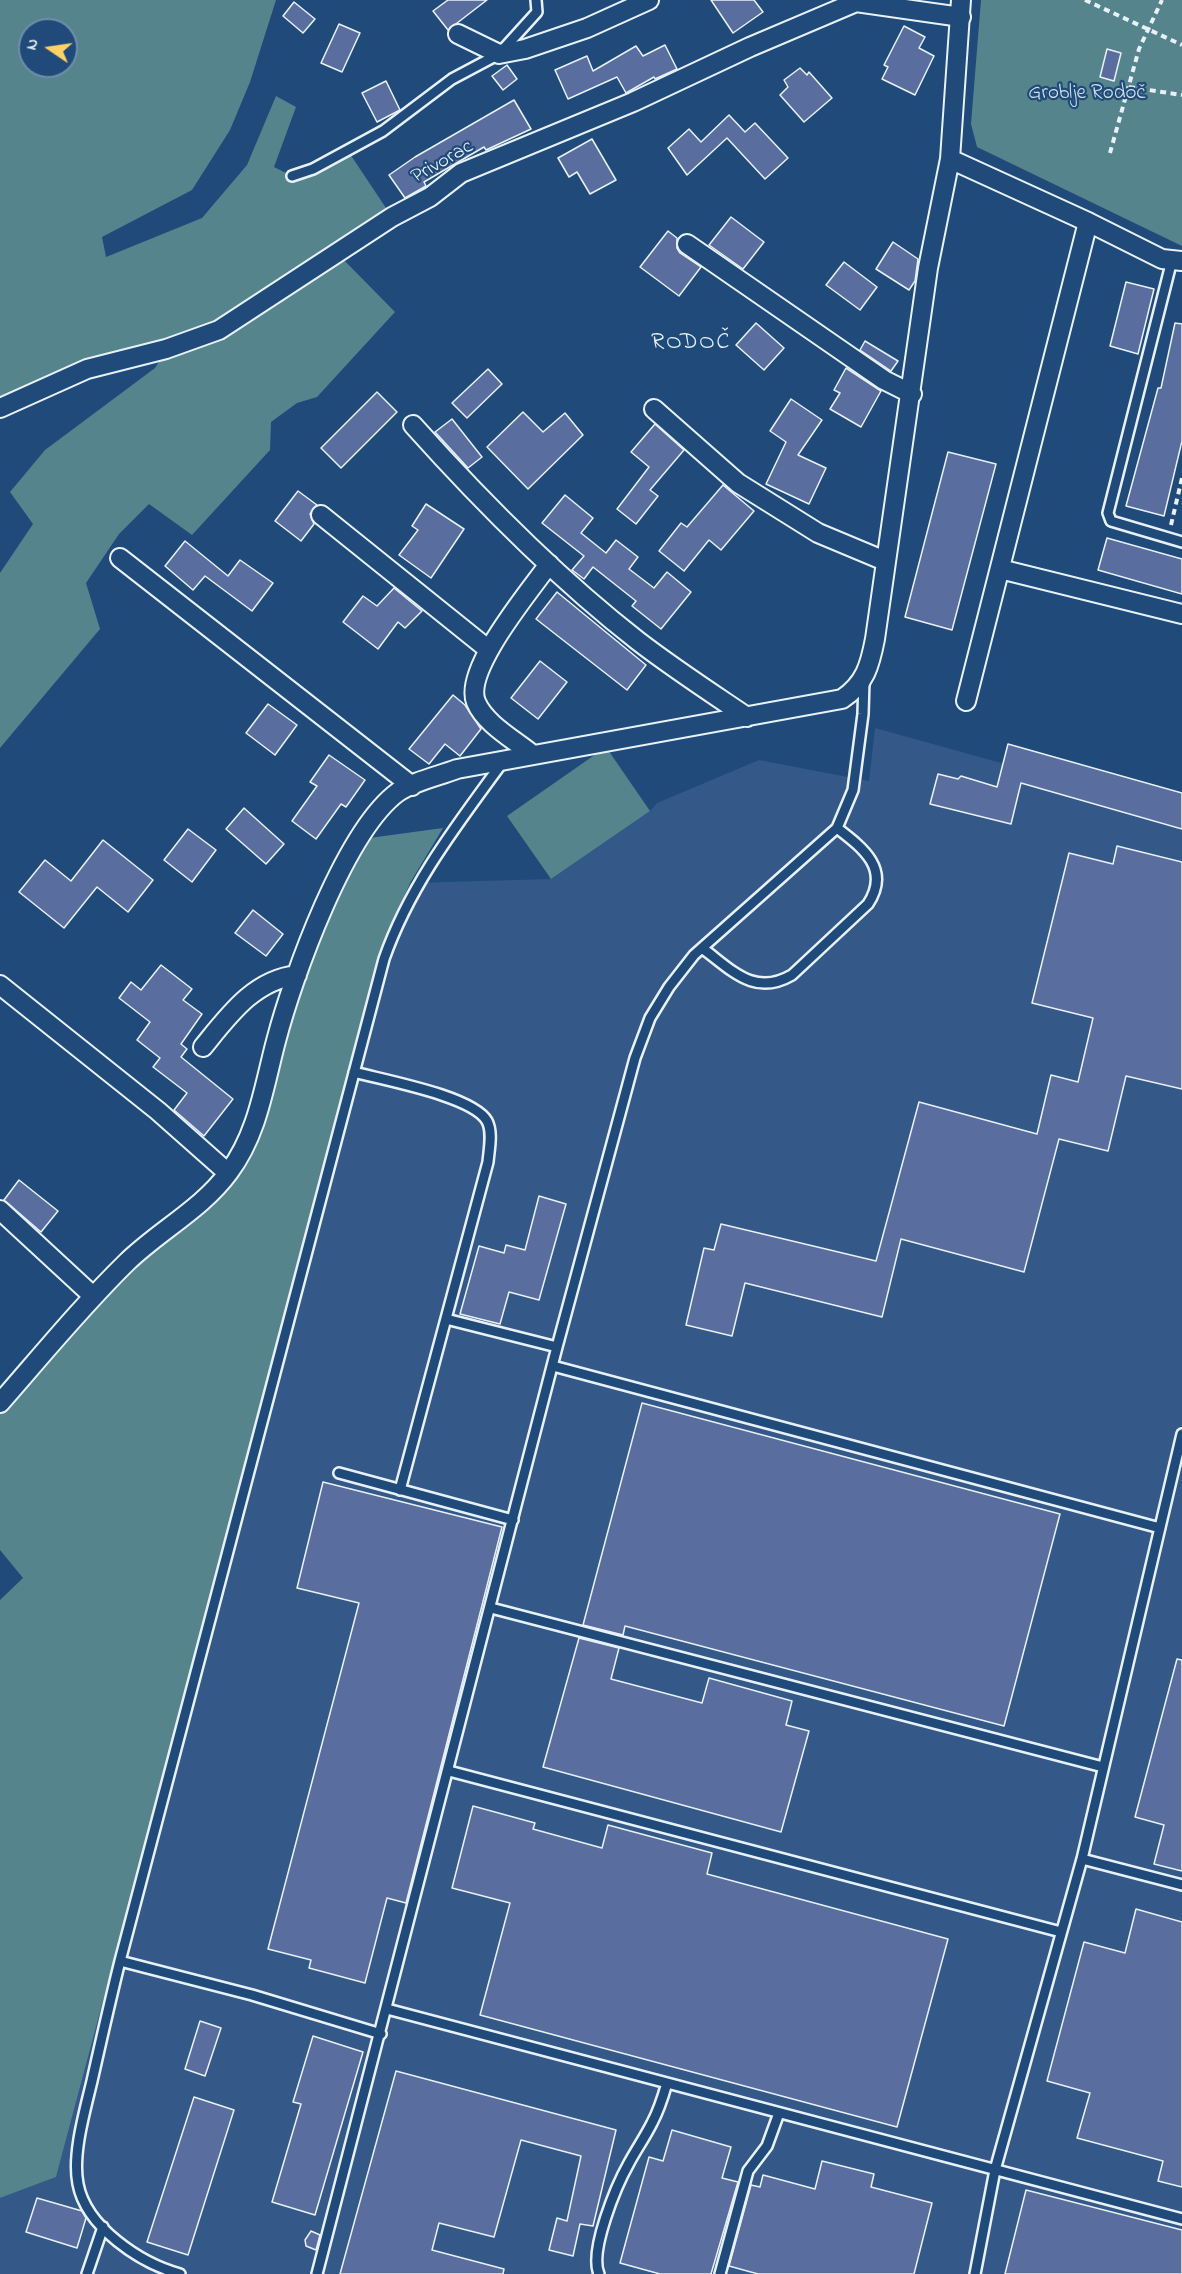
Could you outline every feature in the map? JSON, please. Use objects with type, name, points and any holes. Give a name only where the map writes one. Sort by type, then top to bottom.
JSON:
[{"type":"street","points":[[458,34],[499,54],[525,49],[587,28],[649,0]]},
{"type":"street","name":"Privorac","points":[[0,408],[87,369],[166,349],[219,330],[392,217],[430,197],[461,173],[633,102],[750,46],[855,1],[961,8]]},
{"type":"street","points":[[0,1403],[93,1296],[129,1260],[208,1197],[243,1151],[258,1113],[276,1040],[297,975],[332,890],[359,836],[377,810],[400,791],[457,769],[842,699],[864,679],[870,665],[912,394],[928,268],[950,159],[961,8]]},
{"type":"street","points":[[950,159],[1088,222],[1162,259],[1177,261]]},
{"type":"street","points":[[966,701],[1088,222]]},
{"type":"street","points":[[687,244],[884,380],[912,394]]},
{"type":"street","points":[[654,409],[738,483],[818,532],[885,561]]},
{"type":"street","points":[[412,425],[461,479],[549,564],[636,639],[747,717]]},
{"type":"street","points":[[321,515],[489,650]]},
{"type":"street","points":[[120,558],[412,786]]},
{"type":"street","points":[[533,755],[486,717],[476,703],[475,679],[489,650],[549,564]]},
{"type":"street","points":[[1000,568],[1182,614]]},
{"type":"street","points":[[203,1047],[231,1012],[254,992],[276,978],[297,975]]},
{"type":"street","points":[[0,985],[158,1112],[228,1173]]},
{"type":"street","points":[[0,1210],[93,1296]]},
{"type":"lane","points":[[292,176],[312,169],[374,136],[413,111],[452,79],[499,54],[537,12],[536,0]]},
{"type":"lane","points":[[1177,261],[1108,513],[1111,521],[1182,542]]},
{"type":"lane","points":[[317,2274],[381,2034],[557,1347],[635,1058],[650,1018],[669,987],[702,948],[837,828],[853,790],[863,714],[864,679]]},
{"type":"lane","points":[[180,2274],[141,2259],[116,2240],[88,2208],[78,2184],[80,2130],[120,1961],[384,959],[397,922],[412,892],[440,848],[504,760]]},
{"type":"lane","points":[[702,948],[755,983],[778,983],[792,975],[868,904],[875,894],[878,881],[875,868],[862,848],[837,828]]},
{"type":"lane","points":[[354,1072],[461,1101],[477,1109],[488,1122],[490,1142],[488,1162],[400,1490]]},
{"type":"lane","points":[[446,1319],[557,1347]]},
{"type":"lane","points":[[553,1366],[1160,1528]]},
{"type":"lane","points":[[975,2274],[995,2170],[1082,1859],[1182,1434]]},
{"type":"lane","points":[[339,1473],[513,1520]]},
{"type":"lane","points":[[491,1608],[1103,1767]]},
{"type":"lane","points":[[449,1771],[1061,1932]]},
{"type":"lane","points":[[1082,1859],[1182,1885]]},
{"type":"lane","points":[[120,1961],[252,1995],[381,2034]]},
{"type":"lane","points":[[387,2009],[1182,2219]]},
{"type":"lane","points":[[600,2274],[596,2261],[597,2249],[617,2190],[628,2164],[652,2124],[667,2083]]},
{"type":"lane","points":[[720,2274],[748,2171],[767,2146],[779,2113]]},
{"type":"lane","points":[[87,2274],[103,2227]]},
{"type":"path","points":[[1085,0],[1182,45]]},
{"type":"path","points":[[1110,153],[1139,49],[1162,0]]},
{"type":"path","points":[[1129,87],[1182,95]]},
{"type":"path","points":[[1168,538],[1182,478]]},
{"type":"shaded area","points":[[875,728],[1182,813],[1182,2274],[0,2274],[0,2198],[56,2177],[386,940],[410,883],[551,879],[650,811],[657,803],[759,760],[869,781]]},
{"type":"green space","points":[[0,0],[276,0],[250,82],[230,130],[192,190],[102,237],[106,257],[202,218],[247,165],[276,96],[296,107],[274,167],[292,176],[348,151],[392,217],[337,253],[395,312],[317,397],[297,403],[271,422],[270,450],[192,535],[149,504],[119,534],[86,583],[100,629],[0,748],[0,573],[33,524],[10,492],[45,450],[155,368],[166,350],[0,408]]},
{"type":"green space","name":"Groblje Rodoč","points":[[981,0],[1182,0],[1182,246],[977,147],[971,124]]},
{"type":"green space","points":[[606,747],[650,811],[551,879],[507,816]]},
{"type":"green space","points":[[443,828],[410,883],[386,940],[56,2177],[0,2198],[0,1600],[23,1578],[0,1550],[0,1413],[102,1298],[157,1244],[223,1188],[300,980],[362,839]]},
{"type":"building","points":[[448,0],[487,0],[448,30],[433,11]]},
{"type":"building","points":[[711,0],[754,0],[763,12],[733,33]]},
{"type":"building","points":[[294,2],[315,19],[303,33],[283,16]]},
{"type":"building","points":[[339,24],[360,33],[342,72],[321,63]]},
{"type":"building","points":[[904,26],[925,37],[919,48],[934,56],[915,95],[882,79],[888,67],[884,65]]},
{"type":"building","points":[[665,45],[677,69],[655,79],[654,77],[626,93],[617,77],[568,99],[555,70],[587,56],[593,71],[636,46],[643,56]]},
{"type":"building","points":[[1107,49],[1121,53],[1114,81],[1100,77]]},
{"type":"building","points":[[507,65],[517,79],[503,90],[492,76]]},
{"type":"building","points":[[800,68],[807,75],[809,72],[832,98],[804,122],[780,95],[788,87],[784,80]]},
{"type":"building","points":[[386,81],[400,110],[377,122],[362,93]]},
{"type":"building","points":[[514,100],[531,129],[486,150],[484,147],[424,182],[426,186],[405,198],[389,175],[415,157]]},
{"type":"building","points":[[729,115],[745,132],[755,123],[788,158],[765,179],[727,138],[687,175],[668,148],[689,129],[701,142]]},
{"type":"building","points":[[592,139],[616,180],[590,194],[577,172],[569,177],[558,158]]},
{"type":"building","points":[[731,217],[764,242],[743,269],[709,245]]},
{"type":"building","points":[[668,231],[677,238],[677,248],[680,253],[701,267],[679,296],[640,267]]},
{"type":"building","points":[[893,242],[918,259],[915,281],[909,290],[876,269]]},
{"type":"building","points":[[844,262],[877,287],[860,310],[826,285]]},
{"type":"building","points":[[1126,282],[1154,289],[1138,354],[1110,346]]},
{"type":"building","points":[[756,323],[784,348],[764,370],[736,345]]},
{"type":"building","points":[[1175,323],[1182,324],[1182,441],[1164,516],[1126,506],[1158,388],[1161,388]]},
{"type":"building","points":[[865,341],[898,361],[891,371],[860,350]]},
{"type":"building","points":[[846,368],[881,391],[861,427],[830,409],[840,393],[834,390]]},
{"type":"building","points":[[488,369],[502,384],[467,418],[452,403]]},
{"type":"building","points":[[377,392],[397,412],[341,468],[321,448]]},
{"type":"building","points":[[791,399],[822,420],[798,455],[826,468],[809,504],[766,484],[786,442],[770,431]]},
{"type":"building","points":[[523,412],[543,432],[565,413],[583,435],[528,489],[487,447]]},
{"type":"building","points":[[452,419],[482,457],[468,468],[435,432]]},
{"type":"building","points":[[655,424],[684,450],[650,490],[658,496],[636,524],[617,509],[649,467],[631,452]]},
{"type":"building","points":[[948,452],[996,464],[952,630],[905,617]]},
{"type":"building","points":[[723,485],[754,511],[721,550],[709,540],[684,571],[659,551],[681,523],[687,527]]},
{"type":"building","points":[[298,491],[317,505],[310,514],[314,524],[301,541],[275,521]]},
{"type":"building","points":[[565,495],[593,518],[581,533],[606,553],[616,540],[638,557],[629,569],[654,588],[667,572],[691,592],[661,629],[632,606],[636,601],[593,567],[584,579],[572,570],[584,556],[542,523]]},
{"type":"building","points":[[426,504],[464,529],[431,578],[399,555],[418,530],[412,526]]},
{"type":"building","points":[[1107,538],[1182,559],[1182,594],[1098,570]]},
{"type":"building","points":[[185,541],[228,576],[240,560],[273,583],[252,611],[205,576],[193,590],[165,566]]},
{"type":"building","points":[[394,588],[422,611],[405,628],[398,622],[378,649],[343,622],[363,596],[377,606]]},
{"type":"building","points":[[557,592],[646,665],[627,690],[536,619]]},
{"type":"building","points":[[540,661],[567,682],[538,719],[511,698]]},
{"type":"building","points":[[453,695],[465,705],[481,729],[460,756],[445,744],[429,764],[409,749]]},
{"type":"building","points":[[268,704],[297,725],[275,755],[246,733]]},
{"type":"building","points":[[1008,744],[1182,793],[1182,829],[1021,783],[1011,824],[930,804],[938,774],[958,779],[961,776],[997,787]]},
{"type":"building","points":[[329,755],[365,780],[346,807],[341,804],[316,839],[292,821],[317,786],[310,782]]},
{"type":"building","points":[[244,808],[284,844],[266,864],[226,829]]},
{"type":"building","points":[[188,829],[216,850],[192,882],[164,860]]},
{"type":"building","points":[[103,840],[153,880],[128,912],[97,887],[64,928],[19,892],[45,860],[71,881]]},
{"type":"building","points":[[1117,846],[1182,862],[1182,1089],[1126,1076],[1108,1151],[1059,1139],[1024,1272],[901,1239],[882,1317],[745,1283],[732,1336],[686,1325],[704,1248],[714,1250],[721,1224],[876,1261],[919,1102],[1037,1134],[1051,1075],[1078,1082],[1093,1018],[1032,1003],[1069,853],[1113,864]]},
{"type":"building","points":[[253,910],[283,934],[266,956],[235,933]]},
{"type":"building","points":[[161,965],[192,989],[183,1000],[202,1014],[181,1044],[187,1049],[181,1057],[233,1099],[204,1136],[174,1110],[187,1093],[153,1067],[160,1058],[137,1040],[150,1022],[119,998],[131,982],[141,990]]},
{"type":"building","points":[[19,1180],[58,1211],[41,1232],[4,1200]]},
{"type":"building","points":[[539,1196],[566,1204],[539,1300],[509,1292],[500,1324],[460,1314],[479,1246],[504,1253],[506,1245],[525,1250]]},
{"type":"building","points":[[642,1403],[1060,1514],[1004,1726],[625,1626],[623,1635],[583,1625]]},
{"type":"building","points":[[323,1482],[502,1527],[406,1903],[387,1898],[365,1983],[309,1968],[311,1960],[268,1949],[359,1603],[297,1588]]},
{"type":"building","points":[[579,1638],[619,1648],[611,1679],[702,1703],[709,1678],[792,1701],[786,1725],[809,1731],[781,1832],[543,1767]]},
{"type":"building","points":[[1177,1659],[1182,1660],[1182,1871],[1154,1864],[1164,1825],[1135,1817]]},
{"type":"building","points":[[473,1806],[535,1823],[533,1829],[602,1848],[608,1825],[712,1853],[707,1874],[948,1939],[897,2127],[480,2015],[510,1903],[452,1888]]},
{"type":"building","points":[[1136,1909],[1182,1922],[1182,2187],[1158,2181],[1163,2161],[1077,2138],[1090,2093],[1047,2081],[1084,1942],[1125,1953]]},
{"type":"building","points":[[200,2021],[221,2028],[205,2076],[185,2069]]},
{"type":"building","points":[[313,2036],[363,2052],[315,2215],[272,2202],[301,2104],[293,2102]]},
{"type":"building","points":[[396,2071],[616,2130],[593,2226],[580,2224],[573,2256],[549,2250],[557,2218],[567,2221],[581,2156],[521,2140],[494,2237],[439,2223],[432,2250],[504,2269],[503,2274],[340,2274]]},
{"type":"building","points":[[194,2097],[234,2110],[188,2255],[147,2242]]},
{"type":"building","points":[[672,2130],[731,2147],[722,2178],[738,2182],[711,2274],[660,2274],[620,2263],[649,2157],[663,2161]]},
{"type":"building","points":[[822,2161],[874,2174],[871,2187],[932,2203],[914,2274],[758,2274],[729,2266],[751,2185],[760,2187],[763,2175],[815,2189]]},
{"type":"building","points":[[1026,2190],[1182,2230],[1182,2274],[1005,2274]]},
{"type":"building","points":[[37,2198],[82,2211],[86,2218],[77,2248],[26,2232]]},
{"type":"building","points":[[311,2231],[320,2235],[316,2250],[306,2246],[305,2240]]},
{"type":"district","name":"RODOČ","points":[[691,344]]}]
